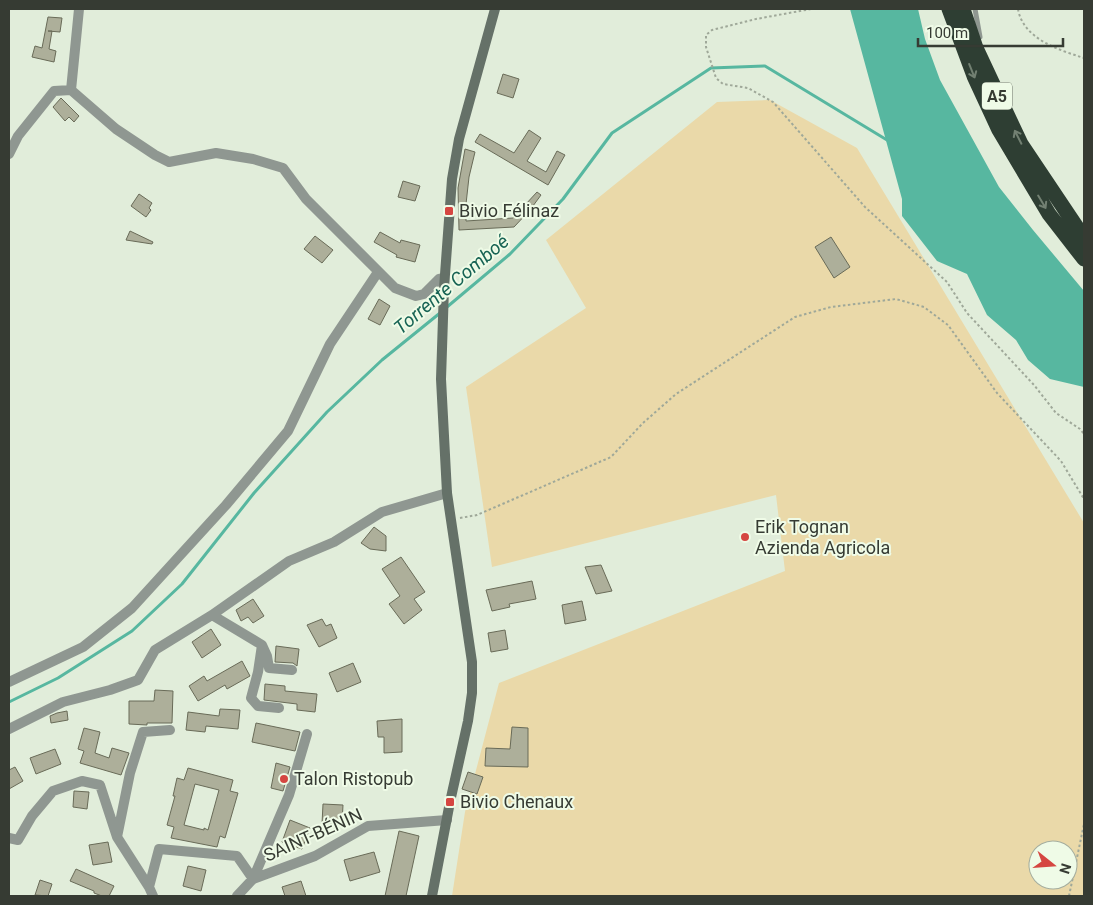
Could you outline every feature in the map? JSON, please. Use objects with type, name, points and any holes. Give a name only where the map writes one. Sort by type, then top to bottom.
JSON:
[{"type":"highway","name":"A5","points":[[948,9],[974,76],[999,130],[1049,214],[1084,259]]},
{"type":"highway","name":"A5","points":[[962,9],[976,48],[1021,144],[1084,238]]},
{"type":"main road","points":[[432,896],[472,693],[472,662],[447,493],[441,379],[444,283],[452,179],[456,155],[495,9]]},
{"type":"street","points":[[71,90],[79,9]]},
{"type":"street","points":[[9,154],[18,136],[54,91],[71,90],[116,129],[155,155],[170,162],[216,153],[253,159],[283,168],[306,199],[395,288],[416,296],[424,294],[439,279],[444,283]]},
{"type":"street","points":[[9,682],[83,646],[132,608],[220,512],[288,431],[330,344],[378,272]]},
{"type":"street","points":[[9,729],[63,702],[110,690],[138,680],[155,650],[212,615],[289,560],[334,542],[382,512],[447,493]]},
{"type":"street","points":[[212,615],[262,645],[267,656],[268,668],[292,670]]},
{"type":"street","points":[[262,645],[258,672],[251,698],[258,706],[280,708]]},
{"type":"street","points":[[117,838],[130,773],[143,732],[170,730]]},
{"type":"street","name":"SAINT-BÉNIN","points":[[237,896],[252,879],[289,795],[307,734]]},
{"type":"street","points":[[9,838],[18,840],[32,816],[53,790],[82,781],[100,785],[117,838],[151,892]]},
{"type":"street","name":"SAINT-BÉNIN","points":[[252,879],[315,856],[368,826],[447,820]]},
{"type":"street","name":"SAINT-BÉNIN","points":[[151,892],[159,849],[237,856],[252,879]]},
{"type":"lane","points":[[975,9],[979,34],[997,95]]},
{"type":"path","points":[[811,9],[756,19],[712,30],[706,36],[706,47],[716,78],[723,84],[748,88],[773,102],[865,207],[946,282],[967,313],[1034,385],[1056,413],[1080,429],[1084,434]]},
{"type":"path","points":[[1018,9],[1021,21],[1032,34],[1052,47],[1084,58]]},
{"type":"path","points":[[450,520],[477,515],[611,457],[643,423],[676,394],[795,317],[831,306],[896,299],[924,307],[948,325],[997,393],[1060,461],[1084,499]]},
{"type":"path","points":[[1069,896],[1084,824]]},
{"type":"shaded area","points":[[770,100],[857,148],[1084,523],[1084,896],[452,896],[465,812],[499,683],[785,571],[776,495],[492,567],[466,387],[586,308],[546,240],[717,102]]},
{"type":"water","points":[[850,9],[918,9],[925,39],[940,80],[999,187],[1084,291],[1084,387],[1050,379],[1028,360],[1016,340],[987,315],[967,274],[937,261],[902,216],[902,199]]},
{"type":"building","points":[[48,17],[62,18],[60,32],[52,31],[49,49],[56,51],[54,62],[32,57],[35,46],[42,48]]},
{"type":"building","points":[[503,74],[519,79],[513,98],[497,93]]},
{"type":"building","points":[[61,98],[79,116],[74,122],[69,117],[65,121],[53,107]]},
{"type":"building","points":[[529,130],[541,138],[527,161],[546,172],[557,151],[565,155],[548,185],[475,142],[480,134],[514,153]]},
{"type":"building","points":[[465,149],[475,152],[469,177],[466,221],[513,218],[537,192],[541,195],[514,227],[459,230],[458,188]]},
{"type":"building","points":[[403,181],[420,186],[415,201],[398,197]]},
{"type":"building","points":[[139,194],[152,203],[149,208],[151,210],[146,217],[131,206]]},
{"type":"building","points":[[130,231],[153,242],[152,244],[126,240]]},
{"type":"building","points":[[380,232],[400,243],[401,240],[420,245],[415,262],[396,257],[397,255],[374,242]]},
{"type":"building","points":[[315,236],[333,250],[322,263],[304,249]]},
{"type":"building","points":[[831,237],[850,267],[834,278],[815,247]]},
{"type":"building","points":[[379,299],[390,306],[380,325],[368,319]]},
{"type":"building","points":[[374,527],[386,536],[386,551],[370,549],[361,543]]},
{"type":"building","points":[[401,557],[425,592],[414,599],[422,610],[404,624],[389,604],[400,596],[382,569]]},
{"type":"building","points":[[601,565],[612,591],[596,594],[585,567]]},
{"type":"building","points":[[532,581],[536,599],[509,604],[510,607],[492,611],[486,590]]},
{"type":"building","points":[[253,599],[264,616],[253,623],[248,617],[241,621],[236,610]]},
{"type":"building","points":[[582,601],[586,620],[565,624],[562,605]]},
{"type":"building","points":[[322,619],[326,626],[331,624],[337,638],[319,647],[307,625]]},
{"type":"building","points":[[211,629],[221,645],[202,658],[192,642]]},
{"type":"building","points":[[505,630],[508,649],[491,652],[488,633]]},
{"type":"building","points":[[276,646],[299,649],[297,666],[293,663],[275,662]]},
{"type":"building","points":[[242,661],[250,676],[227,689],[225,685],[198,701],[189,686],[204,676],[207,681]]},
{"type":"building","points":[[353,663],[361,682],[337,692],[329,673]]},
{"type":"building","points":[[265,684],[285,686],[285,691],[317,694],[315,712],[297,710],[297,704],[264,700]]},
{"type":"building","points":[[155,690],[173,691],[172,723],[129,724],[129,701],[154,701]]},
{"type":"building","points":[[220,709],[240,710],[238,729],[206,726],[205,732],[186,730],[188,712],[219,716]]},
{"type":"building","points":[[67,711],[68,720],[51,723],[50,716]]},
{"type":"building","points":[[402,719],[402,752],[384,753],[384,737],[378,737],[377,721]]},
{"type":"building","points":[[256,723],[300,732],[295,751],[252,742]]},
{"type":"building","points":[[512,727],[528,728],[528,767],[485,766],[486,748],[510,749]]},
{"type":"building","points":[[84,728],[100,732],[95,753],[109,758],[112,748],[129,753],[121,775],[80,763],[84,751],[78,749]]},
{"type":"building","points":[[55,749],[61,764],[36,774],[30,758]]},
{"type":"building","points":[[276,763],[290,767],[283,791],[271,788]]},
{"type":"building","points":[[15,767],[23,781],[9,789],[9,770]]},
{"type":"building","points":[[188,768],[233,780],[230,791],[238,793],[225,838],[220,836],[217,847],[171,838],[174,827],[167,825],[175,796],[173,796],[177,778],[184,780]],"holes":[[[195,784],[219,790],[208,830],[184,825]]]},
{"type":"building","points":[[468,772],[483,777],[477,794],[462,789]]},
{"type":"building","points":[[74,791],[89,792],[87,809],[73,807]]},
{"type":"building","points":[[323,804],[343,805],[342,824],[322,824]]},
{"type":"building","points":[[290,820],[310,828],[302,849],[282,842]]},
{"type":"building","points":[[399,831],[419,836],[406,896],[385,896]]},
{"type":"building","points":[[108,842],[112,862],[93,865],[89,845]]},
{"type":"building","points":[[374,852],[380,872],[350,881],[344,860]]},
{"type":"building","points":[[188,866],[206,870],[201,891],[183,886]]},
{"type":"building","points":[[76,869],[114,886],[109,896],[94,893],[94,891],[70,881]]},
{"type":"building","points":[[40,880],[52,884],[48,896],[35,895]]},
{"type":"building","points":[[301,881],[306,896],[285,896],[282,887]]},
{"type":"waterway","name":"Torrente Comboé","points":[[447,307],[510,254],[563,199],[612,133],[711,68],[765,66],[887,140]]},
{"type":"waterway","name":"Torrente Comboé","points":[[9,702],[58,678],[132,631],[182,584],[254,493],[327,412],[382,360],[440,313]]},
{"type":"place","name":"Bivio Félinaz","points":[[449,211]]},
{"type":"place","name":"Erik Tognan Azienda Agricola","points":[[745,537]]},
{"type":"place","name":"Talon Ristopub","points":[[284,779]]},
{"type":"place","name":"Bivio Chenaux","points":[[450,802]]}]
